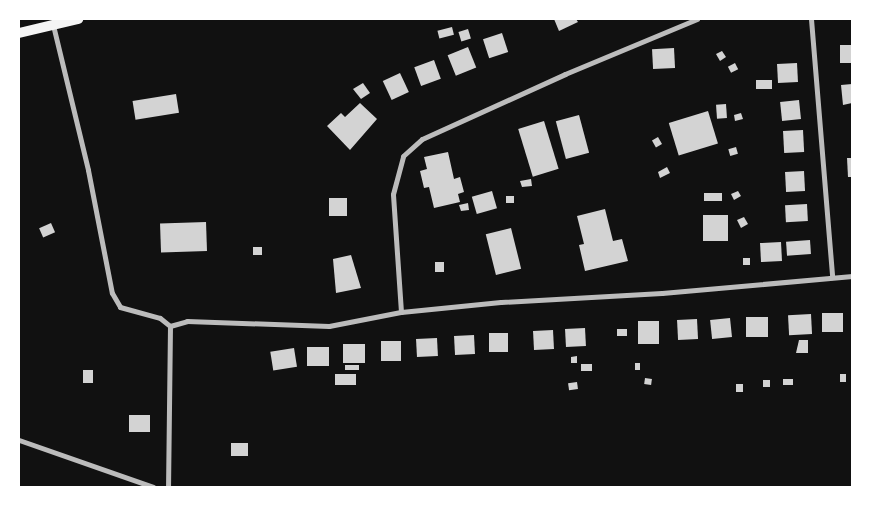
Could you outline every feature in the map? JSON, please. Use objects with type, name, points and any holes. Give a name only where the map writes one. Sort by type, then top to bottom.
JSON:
[{"type":"main road","points":[[19,33],[78,19]]},
{"type":"street","points":[[401,312],[392,194],[403,156],[422,139],[566,74],[697,19]]},
{"type":"street","points":[[811,19],[832,277]]},
{"type":"street","points":[[53,24],[88,170],[112,293],[120,307],[167,320],[170,326],[168,487]]},
{"type":"street","points":[[170,326],[187,322],[329,326],[401,312],[501,302],[662,294],[852,276]]},
{"type":"street","points":[[19,440],[153,487]]},
{"type":"building","points":[[554,19],[576,19],[578,22],[559,31]]},
{"type":"building","points":[[452,27],[454,35],[439,38],[437,31]]},
{"type":"building","points":[[468,29],[471,39],[461,41],[458,32]]},
{"type":"building","points":[[502,33],[508,52],[489,58],[483,39]]},
{"type":"building","points":[[840,45],[852,45],[852,63],[840,63]]},
{"type":"building","points":[[468,47],[476,67],[456,76],[448,55]]},
{"type":"building","points":[[674,48],[675,68],[653,69],[652,49]]},
{"type":"building","points":[[722,51],[726,57],[720,61],[716,54]]},
{"type":"building","points":[[434,60],[441,79],[421,86],[414,67]]},
{"type":"building","points":[[735,63],[738,69],[731,73],[728,67]]},
{"type":"building","points":[[797,63],[798,82],[778,83],[777,64]]},
{"type":"building","points":[[400,73],[409,92],[392,100],[383,81]]},
{"type":"building","points":[[756,80],[772,80],[772,89],[756,89]]},
{"type":"building","points":[[363,83],[370,93],[361,99],[353,89]]},
{"type":"building","points":[[852,84],[852,103],[843,105],[841,85]]},
{"type":"building","points":[[176,94],[179,113],[136,120],[133,101]]},
{"type":"building","points":[[799,100],[801,119],[782,121],[780,102]]},
{"type":"building","points":[[360,103],[377,119],[350,150],[327,126],[341,113],[345,117]]},
{"type":"building","points":[[726,104],[727,118],[717,119],[716,105]]},
{"type":"building","points":[[708,111],[718,144],[679,156],[669,123]]},
{"type":"building","points":[[741,113],[743,119],[735,121],[734,115]]},
{"type":"building","points":[[579,115],[589,153],[566,159],[556,121]]},
{"type":"building","points":[[544,121],[559,169],[533,177],[518,129]]},
{"type":"building","points":[[803,130],[804,152],[784,153],[783,131]]},
{"type":"building","points":[[658,137],[662,144],[656,147],[652,140]]},
{"type":"building","points":[[736,147],[738,154],[730,156],[728,149]]},
{"type":"building","points":[[448,152],[454,179],[460,177],[464,192],[458,194],[460,202],[434,208],[429,187],[424,188],[420,171],[427,169],[424,157]]},
{"type":"building","points":[[847,158],[852,158],[852,177],[848,177]]},
{"type":"building","points":[[667,167],[670,173],[660,178],[658,172]]},
{"type":"building","points":[[804,171],[805,191],[786,192],[785,172]]},
{"type":"building","points":[[531,179],[532,186],[522,187],[520,181]]},
{"type":"building","points":[[492,191],[497,208],[477,214],[472,197]]},
{"type":"building","points":[[738,191],[741,196],[734,200],[731,194]]},
{"type":"building","points":[[704,193],[722,193],[722,201],[704,201]]},
{"type":"building","points":[[506,196],[514,196],[514,203],[506,203]]},
{"type":"building","points":[[329,198],[347,198],[347,216],[329,216]]},
{"type":"building","points":[[468,203],[469,210],[461,211],[459,205]]},
{"type":"building","points":[[807,204],[808,221],[786,222],[785,205]]},
{"type":"building","points":[[605,209],[613,241],[622,239],[628,261],[585,271],[579,245],[584,244],[577,216]]},
{"type":"building","points":[[703,215],[728,215],[728,241],[703,241]]},
{"type":"building","points":[[744,217],[748,224],[741,228],[737,220]]},
{"type":"building","points":[[206,222],[207,251],[161,253],[160,224]]},
{"type":"building","points":[[51,223],[55,232],[43,237],[39,228]]},
{"type":"building","points":[[511,228],[521,269],[496,275],[486,234]]},
{"type":"building","points":[[810,240],[811,254],[787,256],[786,242]]},
{"type":"building","points":[[781,242],[782,261],[761,262],[760,243]]},
{"type":"building","points":[[253,247],[262,247],[262,255],[253,255]]},
{"type":"building","points":[[351,255],[361,288],[336,293],[333,259]]},
{"type":"building","points":[[743,258],[750,258],[750,265],[743,265]]},
{"type":"building","points":[[435,262],[444,262],[444,272],[435,272]]},
{"type":"building","points":[[822,313],[843,313],[843,332],[822,332]]},
{"type":"building","points":[[811,314],[812,334],[789,335],[788,315]]},
{"type":"building","points":[[746,317],[768,317],[768,337],[746,337]]},
{"type":"building","points":[[730,318],[732,337],[712,339],[710,320]]},
{"type":"building","points":[[697,319],[698,339],[678,340],[677,320]]},
{"type":"building","points":[[638,321],[659,321],[659,344],[638,344]]},
{"type":"building","points":[[585,328],[586,346],[566,347],[565,329]]},
{"type":"building","points":[[617,329],[627,329],[627,336],[617,336]]},
{"type":"building","points":[[553,330],[554,349],[534,350],[533,331]]},
{"type":"building","points":[[489,333],[508,333],[508,352],[489,352]]},
{"type":"building","points":[[474,335],[475,354],[455,355],[454,336]]},
{"type":"building","points":[[437,338],[438,356],[417,357],[416,339]]},
{"type":"building","points":[[799,340],[808,340],[808,353],[796,353]]},
{"type":"building","points":[[381,341],[401,341],[401,361],[381,361]]},
{"type":"building","points":[[343,344],[365,344],[365,363],[343,363]]},
{"type":"building","points":[[307,347],[329,347],[329,366],[307,366]]},
{"type":"building","points":[[294,348],[297,367],[273,371],[270,352]]},
{"type":"building","points":[[577,356],[577,363],[571,363],[571,357]]},
{"type":"building","points":[[635,363],[640,363],[640,370],[635,370]]},
{"type":"building","points":[[581,364],[592,364],[592,371],[581,371]]},
{"type":"building","points":[[345,365],[359,365],[359,370],[345,370]]},
{"type":"building","points":[[83,370],[93,370],[93,383],[83,383]]},
{"type":"building","points":[[335,374],[356,374],[356,385],[335,385]]},
{"type":"building","points":[[840,374],[846,374],[846,382],[840,382]]},
{"type":"building","points":[[645,378],[652,379],[651,385],[644,384]]},
{"type":"building","points":[[783,379],[793,379],[793,385],[783,385]]},
{"type":"building","points":[[763,380],[770,380],[770,387],[763,387]]},
{"type":"building","points":[[577,382],[578,389],[569,390],[568,383]]},
{"type":"building","points":[[736,384],[743,384],[743,392],[736,392]]},
{"type":"building","points":[[129,415],[150,415],[150,432],[129,432]]},
{"type":"building","points":[[231,443],[248,443],[248,456],[231,456]]}]
